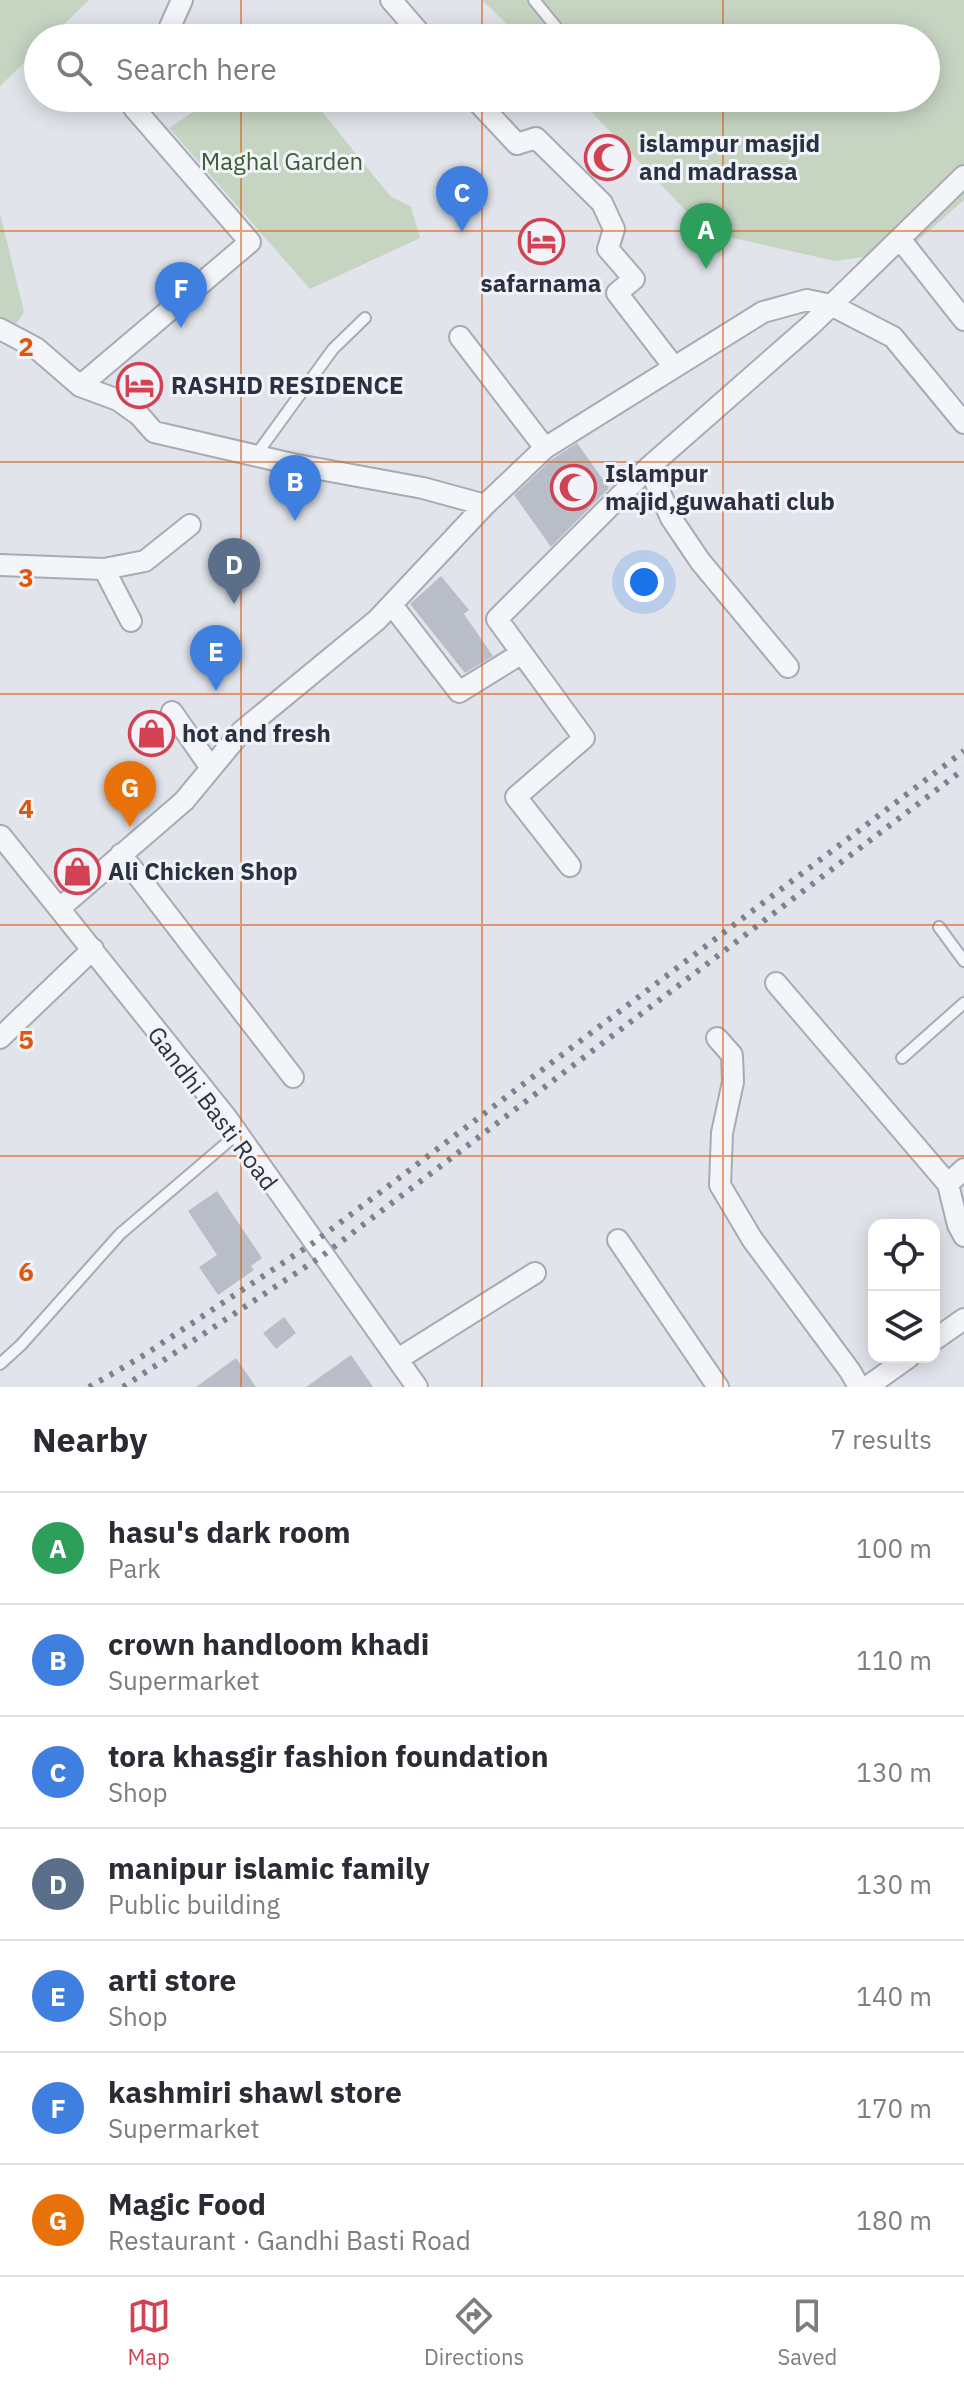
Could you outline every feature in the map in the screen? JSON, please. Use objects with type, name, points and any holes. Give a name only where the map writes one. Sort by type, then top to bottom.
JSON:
[{"type":"street","points":[[171,24],[182,0]]},
{"type":"street","points":[[391,0],[412,24]]},
{"type":"street","points":[[80,386],[250,242],[137,112]]},
{"type":"street","points":[[487,112],[517,144],[536,138],[602,203],[614,229],[608,249],[634,279],[617,293],[674,367]]},
{"type":"street","points":[[570,866],[516,797],[584,738],[497,619],[649,467],[831,305],[964,176]]},
{"type":"street","points":[[900,239],[964,320]]},
{"type":"street","points":[[60,908],[184,801],[242,731],[377,620],[485,505],[545,448],[763,312],[807,300],[831,305],[893,337],[964,423]]},
{"type":"street","points":[[0,329],[36,348],[80,386],[118,400],[139,415],[154,432],[423,488],[485,505]]},
{"type":"street","points":[[460,337],[545,448]]},
{"type":"street","points":[[649,467],[671,518],[700,561],[788,667]]},
{"type":"street","points":[[0,565],[104,569],[145,561],[190,525]]},
{"type":"street","points":[[104,569],[131,621]]},
{"type":"street","points":[[392,605],[459,692],[522,653]]},
{"type":"street","points":[[172,712],[211,768]]},
{"type":"street","points":[[0,829],[0,836]]},
{"type":"street","name":"Gandhi Basti Road","points":[[0,836],[226,1117],[417,1387]]},
{"type":"street","points":[[121,854],[293,1077]]},
{"type":"street","points":[[0,1038],[93,949]]},
{"type":"street","points":[[776,983],[948,1184],[958,1225],[964,1236]]},
{"type":"street","points":[[717,1038],[732,1055],[733,1082],[722,1133],[720,1185],[752,1239],[859,1387]]},
{"type":"street","points":[[948,1184],[964,1169]]},
{"type":"street","points":[[618,1240],[718,1387]]},
{"type":"street","points":[[398,1359],[535,1273]]},
{"type":"street","points":[[940,1336],[964,1319]]},
{"type":"street","points":[[867,1387],[901,1363]]},
{"type":"lane","points":[[534,0],[554,24]]},
{"type":"lane","points":[[256,455],[333,349],[365,318]]},
{"type":"lane","points":[[939,927],[964,961]]},
{"type":"lane","points":[[902,1058],[964,1003]]},
{"type":"lane","points":[[0,1364],[21,1345],[120,1234],[236,1135]]},
{"type":"green space","points":[[0,0],[89,0],[64,24],[24,24],[24,63],[0,86]]},
{"type":"green space","points":[[482,0],[964,0],[964,200],[906,251],[835,261],[706,232],[591,112],[940,112],[940,24],[507,24]]},
{"type":"green space","name":"Maghal Garden","points":[[193,112],[322,112],[390,196],[411,207],[420,238],[310,289],[169,128]]},
{"type":"green space","points":[[0,213],[24,312],[10,334],[0,329]]},
{"type":"building","points":[[577,443],[609,488],[551,547],[514,495],[551,460]]},
{"type":"building","points":[[441,576],[469,610],[464,614],[493,656],[465,673],[410,604]]},
{"type":"building","points":[[217,1191],[262,1258],[251,1266],[254,1270],[218,1295],[199,1267],[217,1255],[188,1211]]},
{"type":"building","points":[[284,1317],[296,1333],[276,1349],[263,1333]]},
{"type":"building","points":[[351,1355],[373,1387],[306,1387]]},
{"type":"building","points":[[236,1358],[256,1387],[196,1387]]},
{"type":"railway","points":[[89,1387],[138,1359],[313,1243],[964,751]]},
{"type":"railway","points":[[123,1387],[322,1256],[964,769]]},
{"type":"place","name":"islampur masjid and madrassa","points":[[608,157]]},
{"type":"place","name":"tora khasgir fashion foundation","points":[[462,232]]},
{"type":"place","name":"safarnama","points":[[541,241]]},
{"type":"place","name":"hasu's dark room","points":[[706,269]]},
{"type":"place","name":"kashmiri shawl store","points":[[181,328]]},
{"type":"place","name":"RASHID RESIDENCE","points":[[140,385]]},
{"type":"place","name":"Islampur majid,guwahati club","points":[[574,487]]},
{"type":"place","name":"crown handloom khadi","points":[[295,521]]},
{"type":"place","name":"manipur islamic family","points":[[234,604]]},
{"type":"place","name":"arti store","points":[[216,691]]},
{"type":"place","name":"hot and fresh","points":[[151,733]]},
{"type":"place","name":"Magic Food","points":[[130,827]]},
{"type":"place","name":"Ali Chicken Shop","points":[[77,871]]}]
